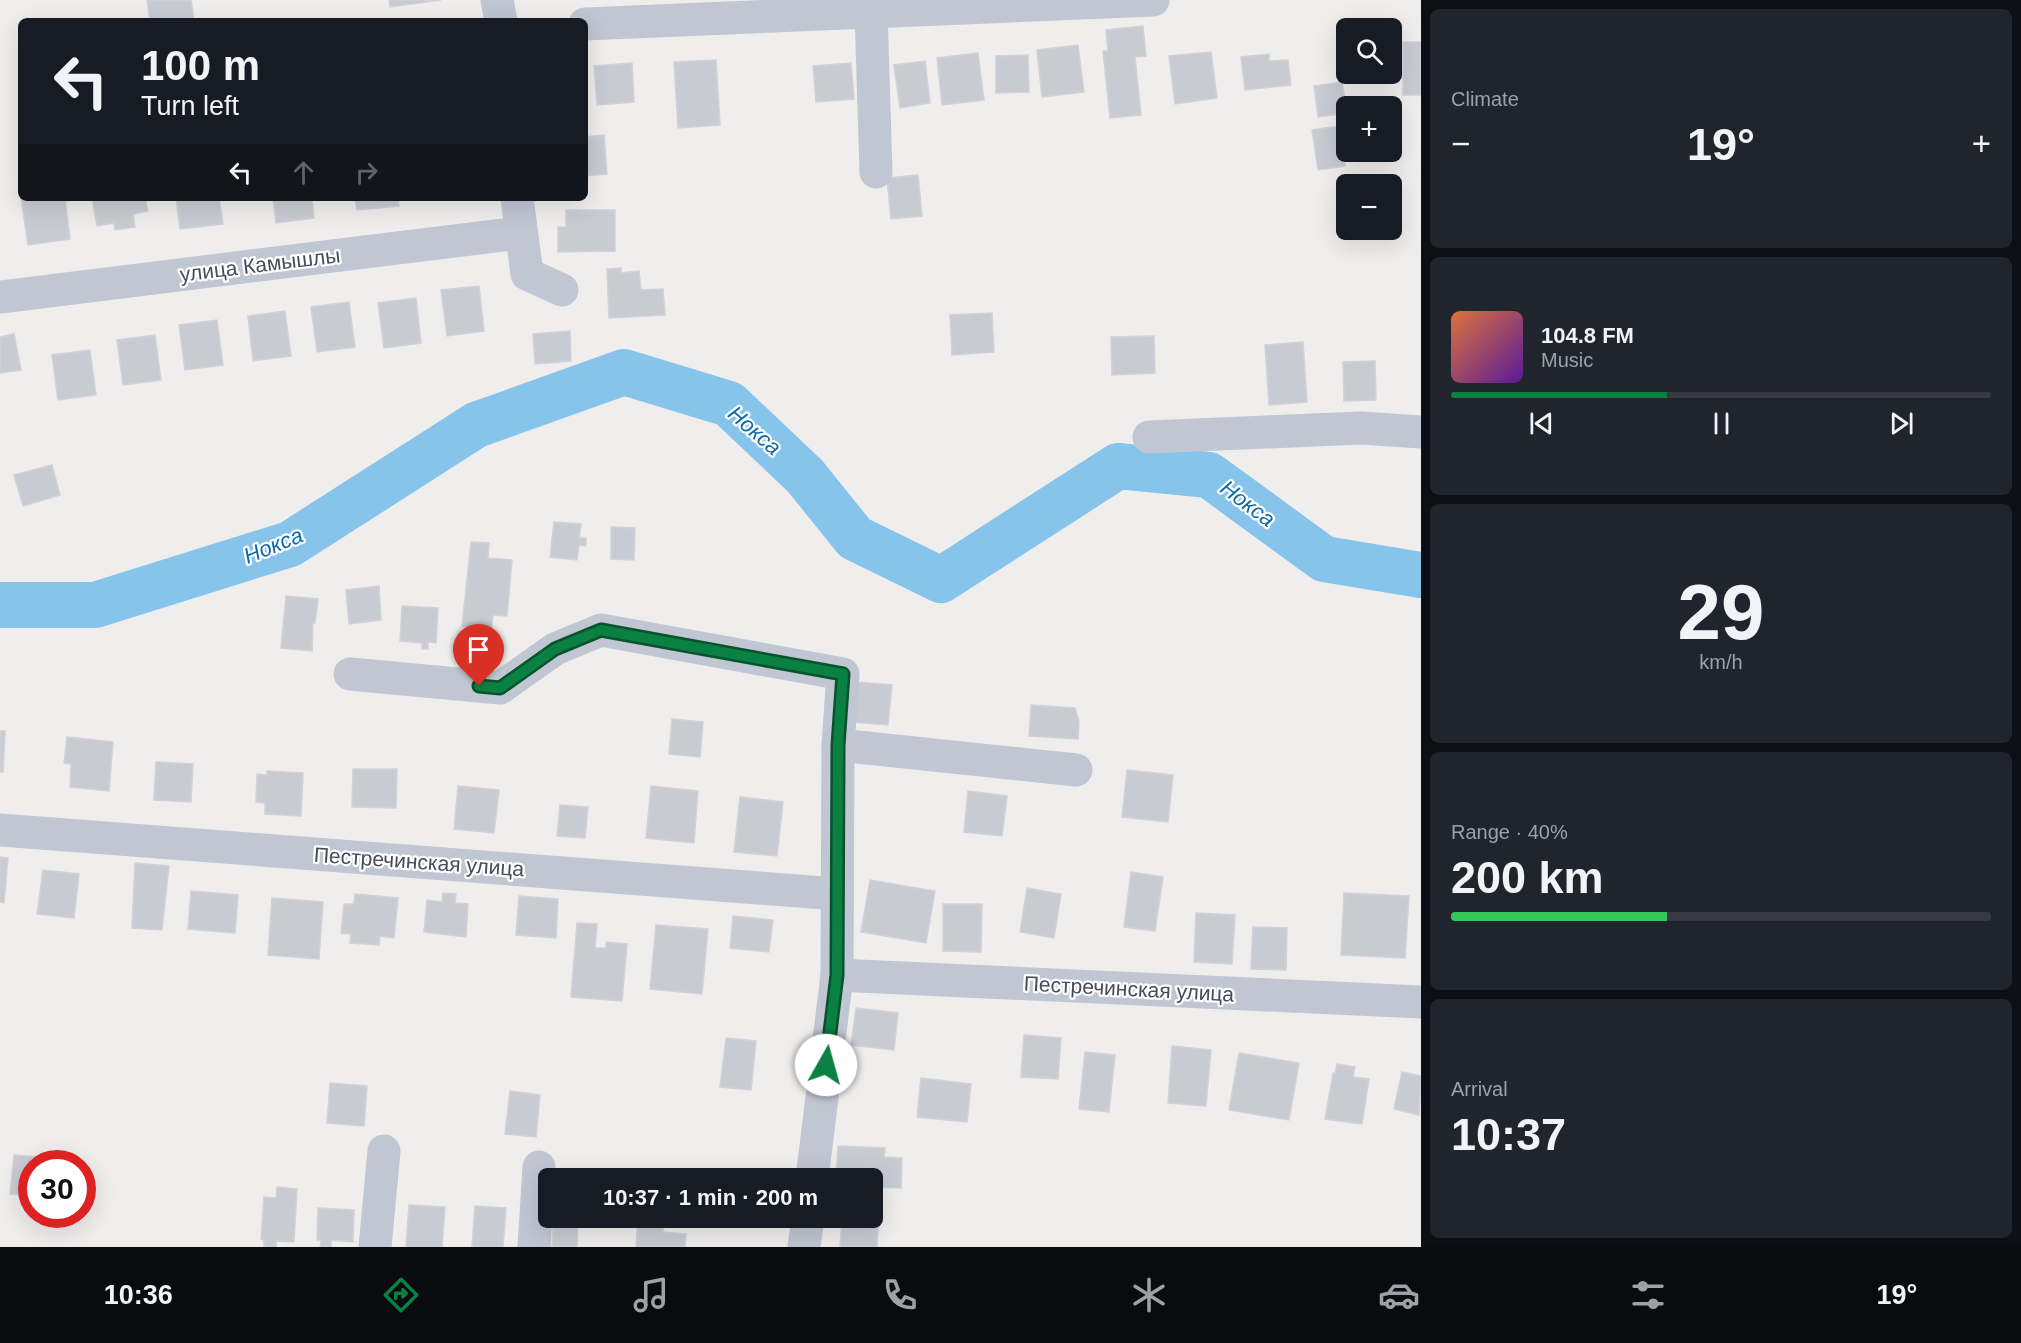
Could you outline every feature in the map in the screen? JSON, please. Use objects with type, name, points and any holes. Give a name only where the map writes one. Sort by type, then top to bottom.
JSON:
[{"type":"street","points":[[497,0],[500,18]]},
{"type":"street","points":[[588,24],[1153,0]]},
{"type":"street","points":[[872,11],[876,172]]},
{"type":"street","points":[[517,201],[527,274],[562,290]]},
{"type":"street","name":"улица Камышлы","points":[[0,297],[520,233]]},
{"type":"street","points":[[1149,436],[1361,428],[1421,432]]},
{"type":"street","points":[[350,674],[500,688],[555,649],[601,630],[843,674],[838,745],[837,975],[813,1168]]},
{"type":"street","points":[[838,745],[1076,770]]},
{"type":"street","name":"Пестречинская улица","points":[[0,830],[837,894]]},
{"type":"street","name":"Пестречинская улица","points":[[837,975],[1421,1002]]},
{"type":"street","points":[[375,1247],[384,1151]]},
{"type":"street","points":[[534,1247],[539,1167]]},
{"type":"street","points":[[804,1247],[807,1228]]},
{"type":"building","points":[[147,0],[191,0],[194,18],[150,18]]},
{"type":"building","points":[[389,0],[441,0],[390,7]]},
{"type":"building","points":[[1143,26],[1146,56],[1135,57],[1141,115],[1110,118],[1103,51],[1108,51],[1106,30]]},
{"type":"building","points":[[1403,42],[1421,42],[1421,95],[1403,95]]},
{"type":"building","points":[[1078,45],[1084,92],[1042,97],[1037,50]]},
{"type":"building","points":[[1211,52],[1217,98],[1175,104],[1169,56]]},
{"type":"building","points":[[978,53],[984,100],[942,105],[937,58]]},
{"type":"building","points":[[1269,54],[1269,61],[1288,60],[1291,85],[1245,90],[1241,57]]},
{"type":"building","points":[[1028,55],[1029,92],[996,93],[996,56]]},
{"type":"building","points":[[716,60],[720,125],[678,128],[674,62]]},
{"type":"building","points":[[925,61],[930,103],[900,108],[894,65]]},
{"type":"building","points":[[632,63],[634,102],[597,105],[594,66]]},
{"type":"building","points":[[851,63],[854,99],[816,102],[813,66]]},
{"type":"building","points":[[1342,84],[1344,96],[1336,96],[1336,115],[1318,117],[1314,86]]},
{"type":"building","points":[[1336,126],[1336,162],[1344,162],[1345,166],[1318,170],[1312,130]]},
{"type":"building","points":[[604,135],[607,174],[588,176],[588,137]]},
{"type":"building","points":[[918,175],[922,216],[891,219],[887,178]]},
{"type":"building","points":[[21,201],[65,201],[70,239],[28,245]]},
{"type":"building","points":[[93,201],[146,201],[148,211],[133,214],[135,227],[115,230],[114,223],[97,226]]},
{"type":"building","points":[[176,201],[219,201],[223,224],[180,229]]},
{"type":"building","points":[[273,201],[312,201],[314,218],[276,223]]},
{"type":"building","points":[[356,201],[398,201],[399,206],[357,210]]},
{"type":"building","points":[[566,210],[615,210],[615,251],[558,252],[558,227],[566,227]]},
{"type":"building","points":[[621,268],[621,273],[639,271],[641,290],[663,289],[665,315],[609,318],[607,269]]},
{"type":"building","points":[[479,286],[484,331],[447,336],[441,290]]},
{"type":"building","points":[[416,298],[421,343],[384,348],[378,303]]},
{"type":"building","points":[[349,302],[355,347],[317,352],[311,307]]},
{"type":"building","points":[[285,311],[291,356],[253,361],[248,316]]},
{"type":"building","points":[[992,313],[994,352],[952,355],[950,315]]},
{"type":"building","points":[[217,320],[223,365],[185,370],[179,325]]},
{"type":"building","points":[[570,331],[571,361],[535,364],[533,334]]},
{"type":"building","points":[[14,334],[21,370],[0,373],[0,337]]},
{"type":"building","points":[[155,335],[161,380],[123,385],[117,340]]},
{"type":"building","points":[[1154,336],[1155,373],[1112,375],[1111,337]]},
{"type":"building","points":[[1303,342],[1307,402],[1269,405],[1265,345]]},
{"type":"building","points":[[90,350],[96,395],[58,400],[52,355]]},
{"type":"building","points":[[1375,361],[1376,400],[1344,401],[1343,362]]},
{"type":"building","points":[[52,465],[60,495],[23,506],[14,475]]},
{"type":"building","points":[[554,522],[581,524],[579,538],[586,538],[586,546],[579,545],[577,560],[550,557]]},
{"type":"building","points":[[611,527],[635,528],[634,560],[611,559]]},
{"type":"building","points":[[471,542],[489,543],[488,558],[512,560],[507,616],[493,615],[491,629],[462,626]]},
{"type":"building","points":[[379,586],[381,620],[349,624],[346,590]]},
{"type":"building","points":[[286,596],[318,599],[315,623],[313,623],[312,651],[281,648]]},
{"type":"building","points":[[402,606],[438,608],[436,643],[428,642],[428,649],[422,649],[422,643],[400,641]]},
{"type":"building","points":[[856,682],[892,685],[888,725],[852,722]]},
{"type":"building","points":[[1031,705],[1075,708],[1079,721],[1078,739],[1029,736]]},
{"type":"building","points":[[672,719],[703,722],[700,757],[669,754]]},
{"type":"building","points":[[0,731],[5,731],[3,772],[0,772]]},
{"type":"building","points":[[67,737],[113,742],[109,791],[70,787],[71,764],[64,763]]},
{"type":"building","points":[[156,762],[193,764],[191,802],[154,800]]},
{"type":"building","points":[[353,769],[397,769],[396,808],[352,807]]},
{"type":"building","points":[[1127,770],[1173,775],[1168,822],[1122,817]]},
{"type":"building","points":[[267,771],[303,773],[301,816],[265,814],[265,803],[256,802],[257,774],[267,775]]},
{"type":"building","points":[[458,786],[499,790],[494,833],[454,829]]},
{"type":"building","points":[[651,786],[698,791],[694,843],[646,838]]},
{"type":"building","points":[[968,791],[1007,796],[1002,836],[964,832]]},
{"type":"building","points":[[740,797],[783,802],[777,856],[734,852]]},
{"type":"building","points":[[560,805],[588,807],[585,838],[557,836]]},
{"type":"building","points":[[0,857],[8,858],[4,903],[0,902]]},
{"type":"building","points":[[135,863],[169,866],[162,930],[132,928]]},
{"type":"building","points":[[43,870],[79,874],[74,918],[37,914]]},
{"type":"building","points":[[1131,872],[1163,877],[1155,931],[1124,927]]},
{"type":"building","points":[[870,880],[935,891],[926,943],[861,932]]},
{"type":"building","points":[[1027,888],[1061,894],[1054,938],[1020,932]]},
{"type":"building","points":[[191,891],[238,895],[235,933],[188,929]]},
{"type":"building","points":[[443,893],[456,894],[455,903],[468,904],[466,937],[424,932],[427,900],[442,902]]},
{"type":"building","points":[[1344,893],[1409,896],[1405,958],[1341,955]]},
{"type":"building","points":[[355,894],[398,898],[394,938],[380,936],[379,945],[350,943],[351,934],[341,933],[344,904],[354,904]]},
{"type":"building","points":[[519,896],[558,899],[556,938],[516,935]]},
{"type":"building","points":[[272,898],[323,902],[319,959],[268,955]]},
{"type":"building","points":[[943,904],[982,904],[981,952],[943,951]]},
{"type":"building","points":[[1196,913],[1235,915],[1232,964],[1194,962]]},
{"type":"building","points":[[733,916],[773,920],[769,952],[730,948]]},
{"type":"building","points":[[577,923],[597,924],[595,948],[606,948],[606,942],[627,944],[622,1001],[571,997]]},
{"type":"building","points":[[656,925],[708,929],[702,994],[650,989]]},
{"type":"building","points":[[1253,927],[1287,928],[1286,970],[1251,969]]},
{"type":"building","points":[[856,1008],[898,1013],[894,1050],[851,1045]]},
{"type":"building","points":[[1024,1035],[1061,1038],[1058,1079],[1021,1077]]},
{"type":"building","points":[[726,1038],[756,1041],[751,1090],[720,1087]]},
{"type":"building","points":[[1172,1046],[1211,1050],[1206,1106],[1168,1103]]},
{"type":"building","points":[[1085,1052],[1115,1055],[1109,1112],[1079,1109]]},
{"type":"building","points":[[1239,1053],[1299,1063],[1289,1120],[1229,1110]]},
{"type":"building","points":[[1337,1064],[1355,1067],[1353,1077],[1369,1079],[1362,1124],[1325,1119],[1333,1073],[1335,1074]]},
{"type":"building","points":[[1402,1072],[1421,1076],[1419,1115],[1394,1109]]},
{"type":"building","points":[[921,1078],[971,1084],[967,1122],[917,1117]]},
{"type":"building","points":[[330,1083],[367,1086],[364,1126],[327,1123]]},
{"type":"building","points":[[510,1091],[540,1095],[536,1137],[505,1134]]},
{"type":"building","points":[[838,1146],[885,1148],[884,1157],[902,1158],[901,1188],[883,1187],[883,1168],[837,1168]]},
{"type":"building","points":[[14,1155],[18,1155],[18,1195],[10,1194]]},
{"type":"building","points":[[277,1187],[297,1189],[294,1242],[276,1241],[276,1247],[264,1247],[264,1240],[261,1239],[264,1197],[276,1198]]},
{"type":"building","points":[[409,1205],[445,1207],[442,1247],[406,1247]]},
{"type":"building","points":[[475,1206],[506,1208],[503,1247],[472,1247]]},
{"type":"building","points":[[318,1208],[354,1210],[353,1242],[331,1240],[331,1247],[320,1247],[321,1240],[317,1240]]},
{"type":"building","points":[[553,1228],[578,1228],[577,1247],[552,1247]]},
{"type":"building","points":[[637,1228],[663,1228],[663,1232],[686,1234],[685,1247],[636,1247]]},
{"type":"building","points":[[841,1228],[878,1228],[877,1247],[840,1247]]},
{"type":"waterway","name":"Нокса","points":[[0,605],[95,605],[290,544],[476,425],[624,372],[729,404],[805,476],[855,538],[941,580],[1118,466],[1209,475],[1324,559],[1421,575]]},
{"type":"route","points":[[479,686],[500,688],[555,649],[601,630],[843,674],[838,745],[837,975],[826,1065]]}]
